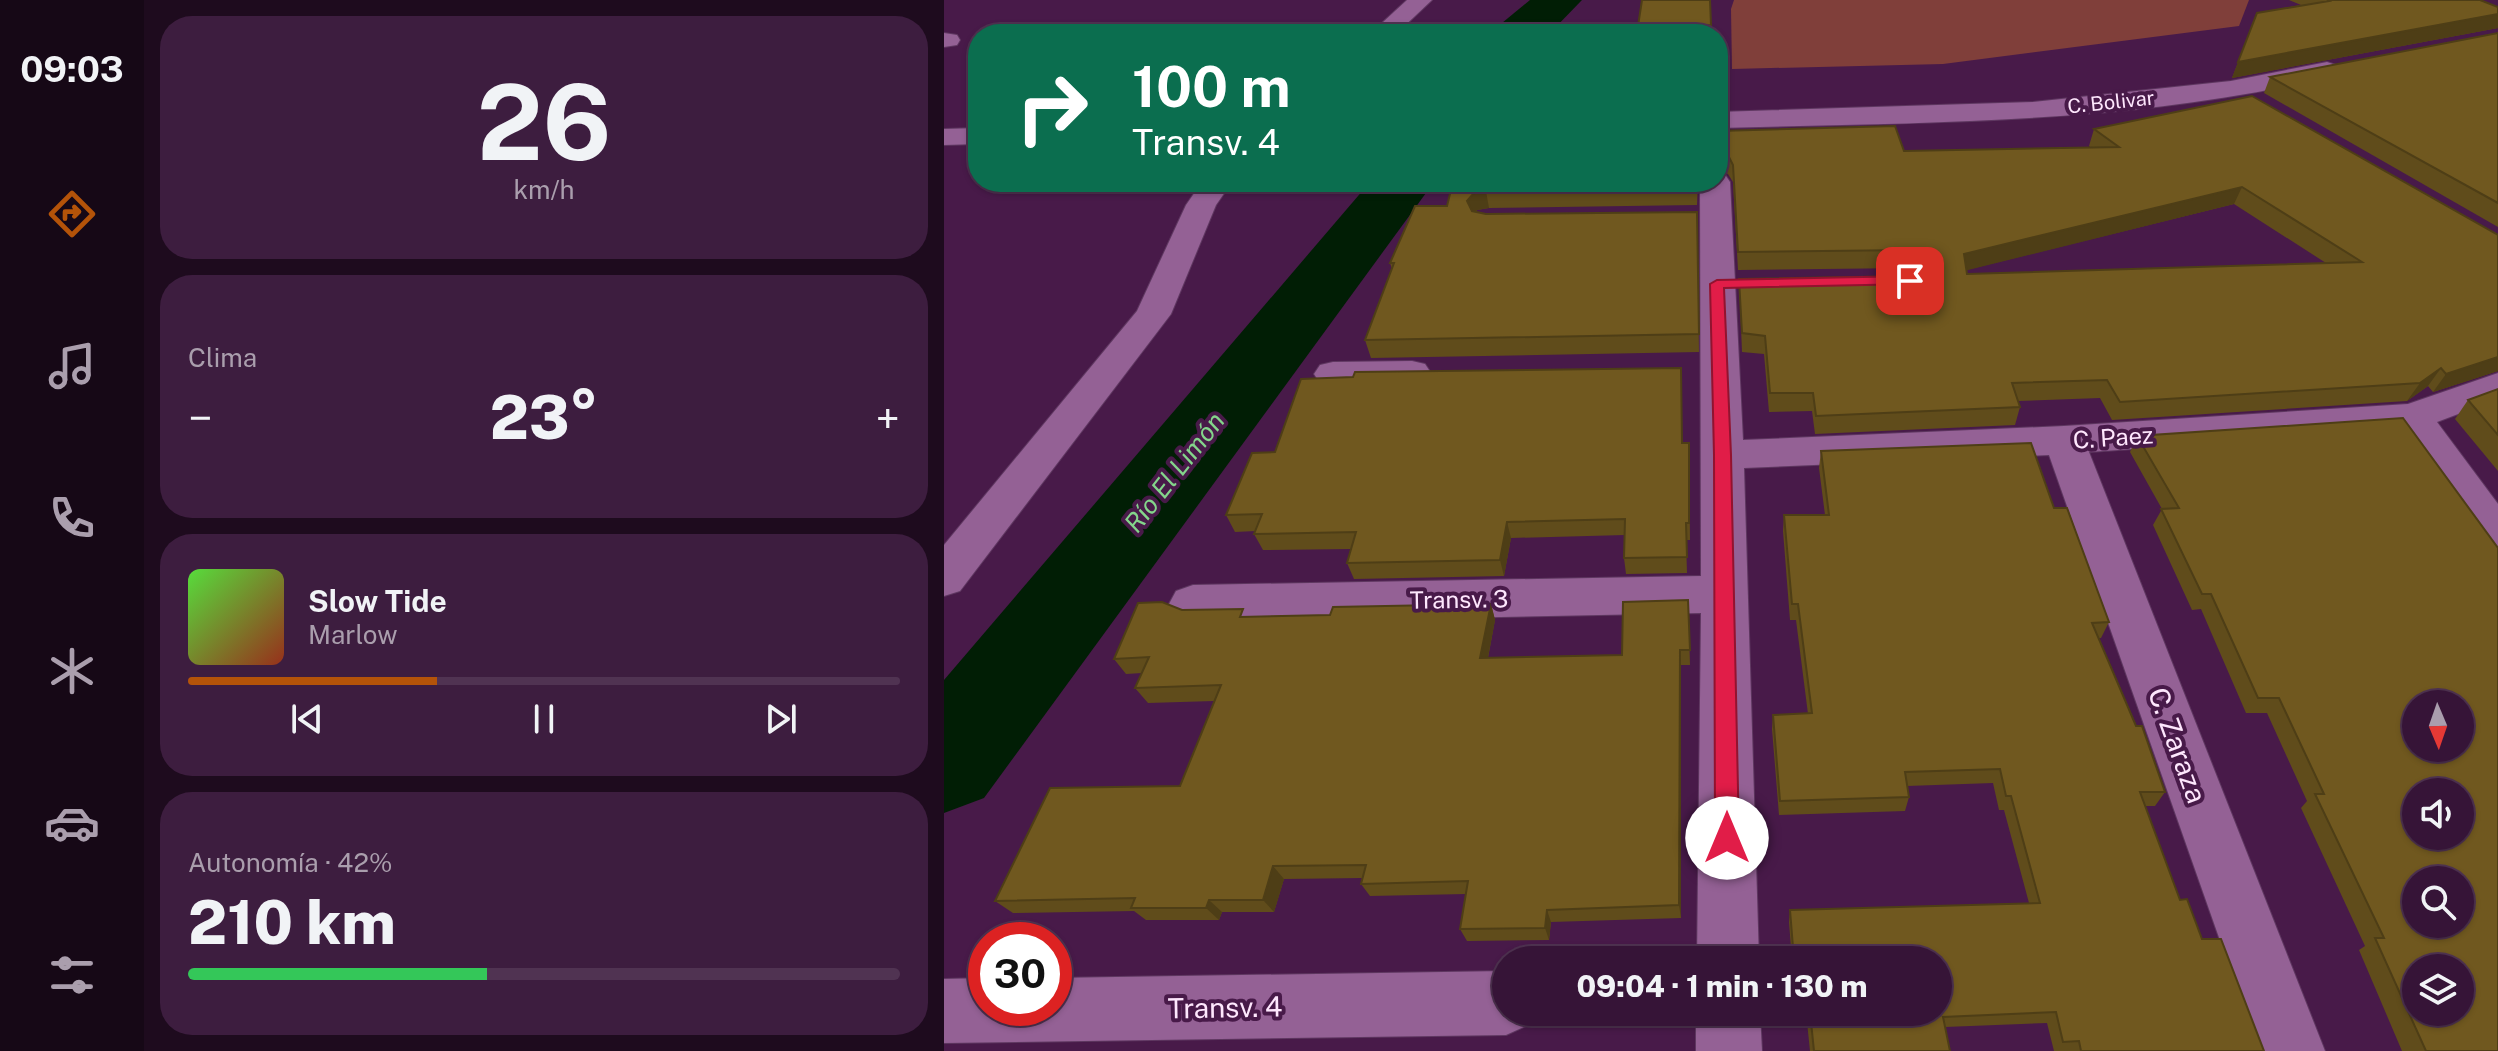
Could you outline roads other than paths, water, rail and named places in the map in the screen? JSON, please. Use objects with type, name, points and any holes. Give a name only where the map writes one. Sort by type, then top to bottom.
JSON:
[{"type":"street","points":[[1393,24],[1421,0]]},
{"type":"street","name":"C. Bolivar","points":[[1728,120],[2033,110],[2231,89],[2350,66]]},
{"type":"street","points":[[2231,89],[2271,112]]},
{"type":"street","points":[[944,137],[968,136]]},
{"type":"street","points":[[944,156],[968,155]]},
{"type":"street","points":[[944,578],[1153,314],[1204,192]]},
{"type":"street","points":[[1706,205],[1732,284],[1703,369],[1723,455],[1728,946]]},
{"type":"street","points":[[1333,374],[1441,373]]},
{"type":"street","name":"C. Paez","points":[[1723,455],[2064,440],[2412,417],[2498,385]]},
{"type":"street","points":[[2412,417],[2498,537]]},
{"type":"street","name":"C. Zaraza","points":[[2064,440],[2292,1051]]},
{"type":"street","name":"Transv. 3","points":[[1193,604],[1725,594]]},
{"type":"street","name":"Transv. 4","points":[[944,1011],[1492,1003]]},
{"type":"street","points":[[1728,1026],[1729,1051]]},
{"type":"waterway","name":"Río El Limón","points":[[1531,24],[1558,0]]},
{"type":"waterway","name":"Río El Limón","points":[[944,762],[1395,192]]}]
